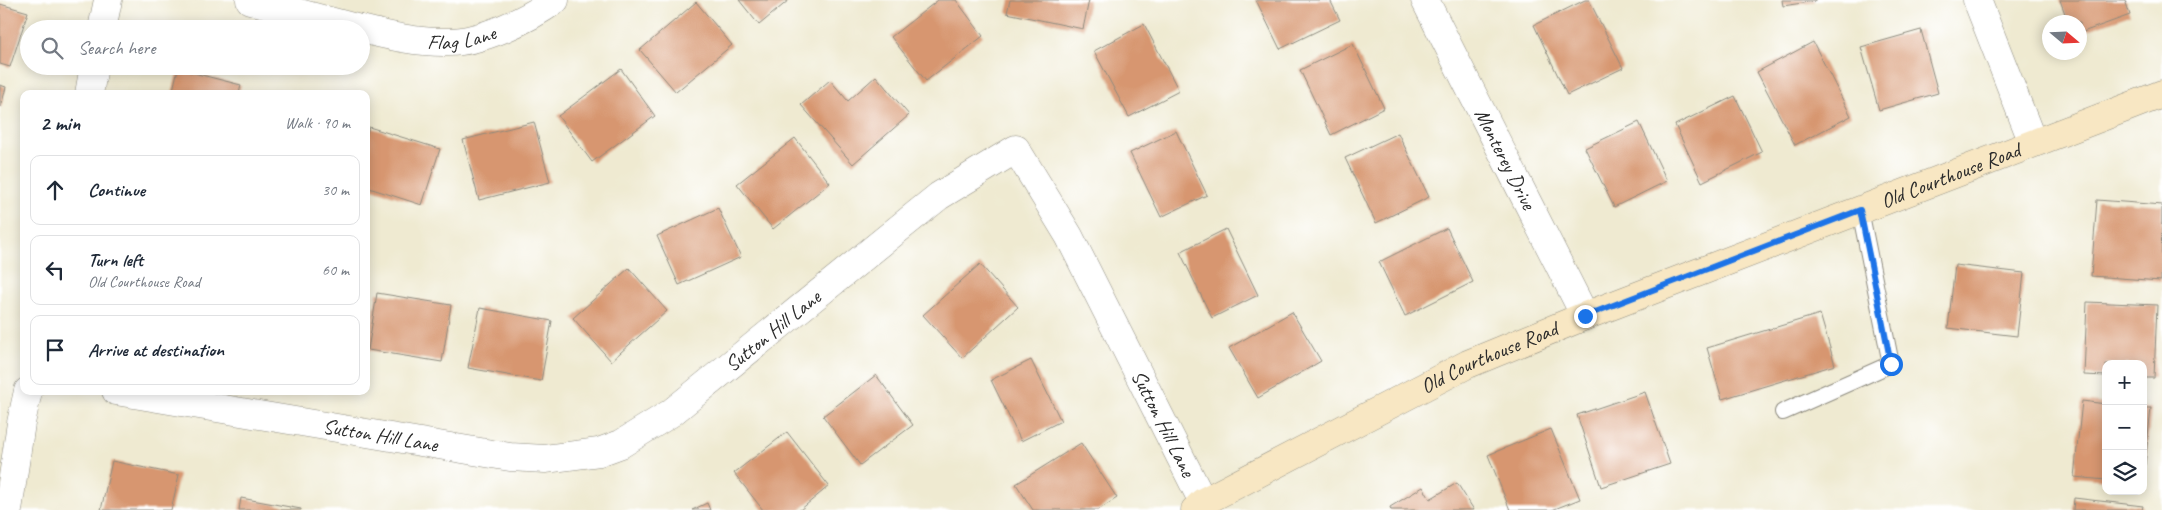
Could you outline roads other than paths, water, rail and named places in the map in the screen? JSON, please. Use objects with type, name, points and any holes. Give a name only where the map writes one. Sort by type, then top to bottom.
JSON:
[{"type":"street","points":[[104,20],[108,0]]},
{"type":"street","name":"Flag Lane","points":[[250,0],[327,20]]},
{"type":"street","name":"Flag Lane","points":[[370,31],[391,37],[450,42],[494,34],[555,0]]},
{"type":"street","name":"Monterey Drive","points":[[1425,0],[1585,316]]},
{"type":"street","points":[[1977,0],[2033,144]]},
{"type":"street","points":[[90,90],[92,75]]},
{"type":"street","name":"Old Courthouse Road","points":[[1199,506],[1468,364],[1585,316],[2162,94]]},
{"type":"street","name":"Sutton Hill Lane","points":[[140,395],[510,457],[545,459],[599,452],[621,444],[671,413],[939,196],[1016,149],[1068,236],[1199,506]]},
{"type":"street","points":[[8,510],[27,395]]},
{"type":"lane","points":[[1783,412],[1891,364],[1860,210]]}]
